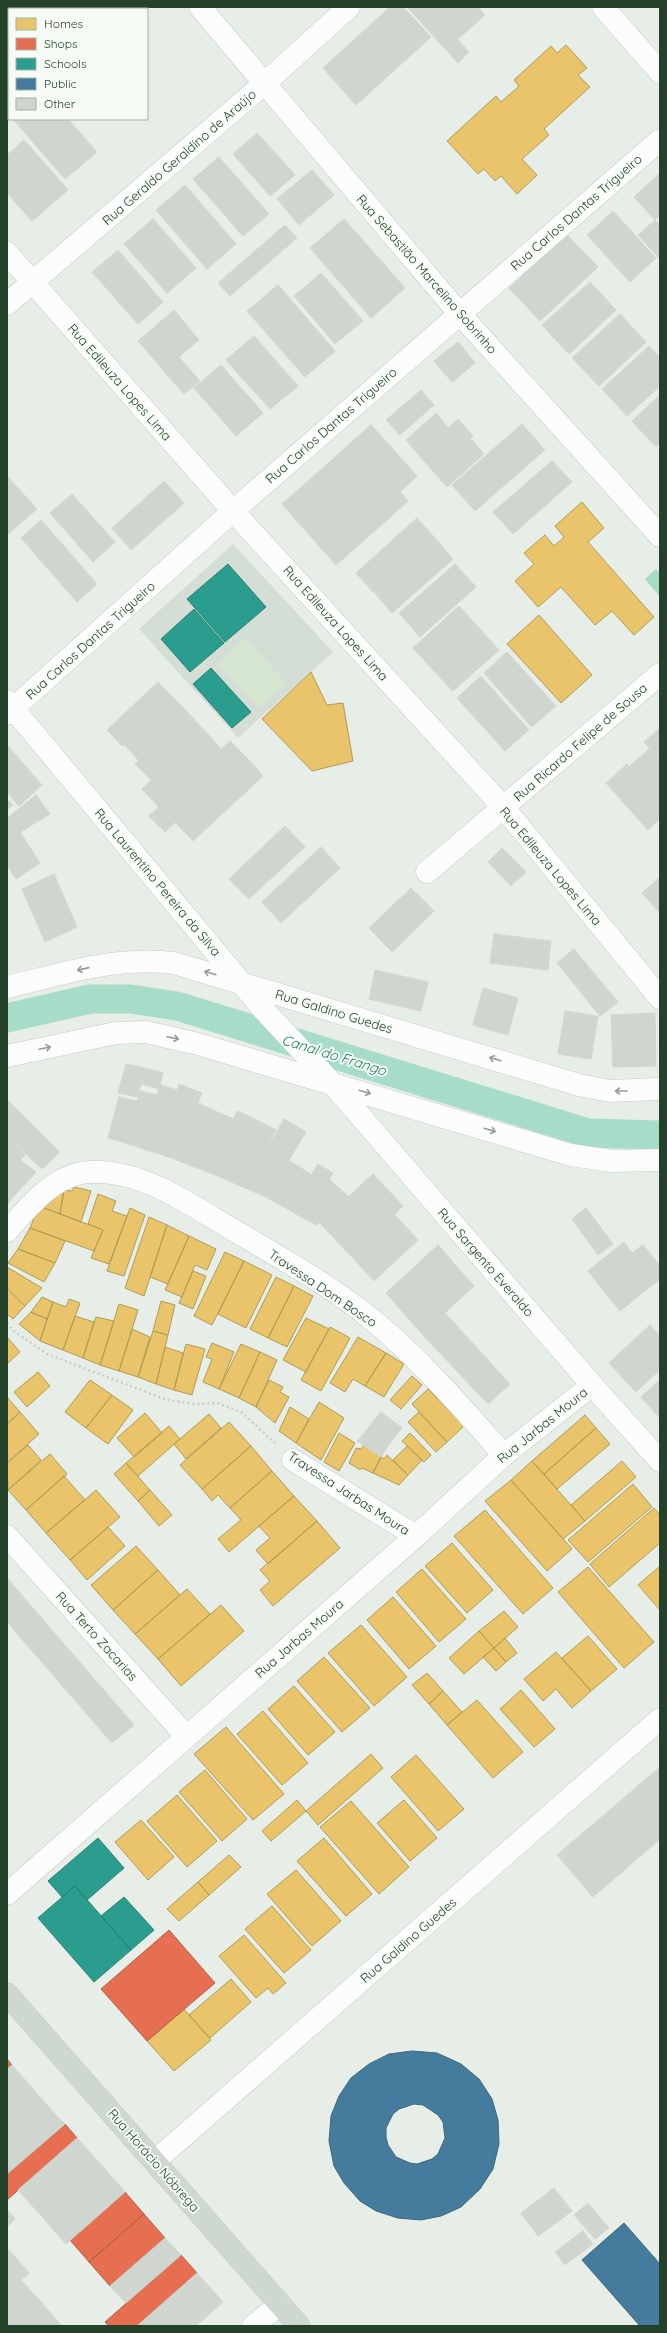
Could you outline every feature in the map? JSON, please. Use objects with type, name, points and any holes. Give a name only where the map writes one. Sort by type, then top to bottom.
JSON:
[{"type":"main road","name":"Rua Horácio Nóbrega","points":[[7,1994],[300,2326]]},
{"type":"street","name":"Rua Sebastião Marcelino Sobrinho","points":[[200,7],[459,313],[660,536]]},
{"type":"street","name":"Rua Geraldo Geraldino de Araújo","points":[[7,304],[265,83],[348,7]]},
{"type":"street","points":[[603,7],[660,72]]},
{"type":"street","name":"Rua Carlos Dantas Trigueiro","points":[[9,708],[459,313],[660,140]]},
{"type":"street","name":"Rua Edileuza Lopes Lima","points":[[7,252],[233,511],[504,808],[660,998]]},
{"type":"street","name":"Rua Ricardo Felipe de Sousa","points":[[427,872],[660,674]]},
{"type":"street","name":"Rua Laurentino Pereira da Silva","points":[[9,708],[262,1008],[311,1063]]},
{"type":"street","name":"Rua Galdino Guedes","points":[[7,987],[115,962],[147,959],[174,962],[579,1085],[610,1091],[660,1090]]},
{"type":"street","points":[[7,1056],[116,1033],[146,1032],[198,1044],[331,1082],[571,1155],[611,1162],[660,1160]]},
{"type":"street","name":"Rua Sargento Everaldo","points":[[311,1063],[331,1082],[592,1385],[660,1461]]},
{"type":"street","name":"Travessa Dom Bosco","points":[[7,1231],[35,1201],[65,1178],[83,1173],[107,1173],[132,1178],[162,1189],[292,1264],[375,1322],[450,1395],[504,1455]]},
{"type":"street","name":"Rua Jarbas Moura","points":[[7,1894],[416,1536],[504,1455],[592,1385]]},
{"type":"street","name":"Travessa Jarbas Moura","points":[[293,1460],[416,1536]]},
{"type":"street","name":"Rua Terto Zacarias","points":[[7,1536],[187,1736]]},
{"type":"street","name":"Rua Galdino Guedes","points":[[155,2161],[660,1719]]},
{"type":"street","points":[[253,2326],[280,2304]]},
{"type":"path","name":"Travessa Jarbas Moura","points":[[7,1323],[14,1331],[47,1354],[167,1400],[197,1404],[217,1403],[240,1412],[293,1460]]},
{"type":"shaded area","points":[[233,544],[333,652],[238,738],[139,629]]},
{"type":"shaded area","points":[[656,569],[660,573],[660,597],[645,579]]},
{"type":"shaded area","points":[[245,638],[287,683],[259,708],[218,664]]},
{"type":"building: Homes","points":[[566,45],[587,68],[578,75],[590,87],[544,129],[549,135],[522,159],[537,175],[517,194],[501,176],[495,181],[484,169],[478,174],[447,141],[496,96],[501,102],[519,86],[514,80],[551,46],[557,53]]},
{"type":"building: Homes","points":[[582,502],[604,528],[588,542],[654,617],[634,635],[612,611],[595,625],[561,587],[538,607],[515,581],[534,564],[524,553],[545,535],[554,546],[564,537],[555,526]]},
{"type":"building: Homes","points":[[539,615],[592,675],[561,703],[507,644]]},
{"type":"building: Homes","points":[[311,672],[327,705],[343,703],[353,761],[312,771],[262,719]]},
{"type":"building: Homes","points":[[74,1187],[91,1191],[81,1222],[60,1214],[64,1190],[72,1191]]},
{"type":"building: Homes","points":[[64,1190],[60,1214],[39,1206]]},
{"type":"building: Homes","points":[[98,1194],[116,1201],[112,1211],[127,1216],[109,1264],[91,1258],[103,1230],[88,1224]]},
{"type":"building: Homes","points":[[39,1206],[103,1230],[94,1251],[30,1228]]},
{"type":"building: Homes","points":[[130,1208],[145,1215],[124,1276],[107,1271]]},
{"type":"building: Homes","points":[[149,1217],[167,1225],[144,1296],[125,1288]]},
{"type":"building: Homes","points":[[167,1225],[189,1236],[168,1284],[150,1277]]},
{"type":"building: Homes","points":[[30,1228],[65,1241],[55,1263],[18,1249]]},
{"type":"building: Homes","points":[[189,1236],[216,1249],[207,1270],[195,1265],[182,1297],[165,1290]]},
{"type":"building: Homes","points":[[18,1249],[55,1263],[44,1282],[8,1263]]},
{"type":"building: Homes","points":[[225,1252],[244,1261],[212,1325],[194,1316]]},
{"type":"building: Homes","points":[[244,1261],[272,1275],[246,1328],[218,1314]]},
{"type":"building: Homes","points":[[7,1267],[42,1288],[25,1306],[7,1288]]},
{"type":"building: Homes","points":[[193,1271],[206,1276],[193,1309],[179,1303]]},
{"type":"building: Homes","points":[[276,1277],[294,1286],[268,1338],[250,1329]]},
{"type":"building: Homes","points":[[294,1286],[313,1296],[287,1347],[268,1338]]},
{"type":"building: Homes","points":[[7,1288],[25,1306],[13,1319],[7,1314]]},
{"type":"building: Homes","points":[[42,1297],[53,1302],[47,1319],[31,1312]]},
{"type":"building: Homes","points":[[69,1299],[80,1303],[63,1350],[40,1341],[53,1302],[66,1307]]},
{"type":"building: Homes","points":[[161,1301],[175,1305],[168,1335],[153,1331]]},
{"type":"building: Homes","points":[[119,1304],[138,1310],[119,1371],[100,1365]]},
{"type":"building: Homes","points":[[31,1312],[47,1319],[40,1341],[19,1324]]},
{"type":"building: Homes","points":[[75,1316],[94,1322],[83,1358],[63,1350]]},
{"type":"building: Homes","points":[[96,1317],[114,1321],[100,1365],[83,1358]]},
{"type":"building: Homes","points":[[306,1318],[329,1329],[306,1372],[283,1360]]},
{"type":"building: Homes","points":[[330,1327],[350,1338],[321,1391],[301,1380]]},
{"type":"building: Homes","points":[[132,1329],[150,1337],[138,1377],[119,1371]]},
{"type":"building: Homes","points":[[153,1331],[168,1335],[156,1384],[138,1377]]},
{"type":"building: Homes","points":[[7,1337],[20,1352],[7,1364]]},
{"type":"building: Homes","points":[[358,1337],[386,1353],[365,1386],[353,1379],[345,1392],[330,1383]]},
{"type":"building: Homes","points":[[212,1343],[234,1352],[219,1389],[203,1382],[212,1359],[206,1357]]},
{"type":"building: Homes","points":[[186,1344],[205,1349],[192,1395],[174,1390]]},
{"type":"building: Homes","points":[[241,1344],[260,1352],[239,1398],[219,1389]]},
{"type":"building: Homes","points":[[165,1347],[183,1353],[174,1390],[156,1384]]},
{"type":"building: Homes","points":[[260,1352],[277,1360],[256,1407],[239,1398]]},
{"type":"building: Homes","points":[[386,1353],[404,1364],[384,1397],[365,1386]]},
{"type":"building: Homes","points":[[38,1372],[50,1386],[27,1407],[14,1392]]},
{"type":"building: Homes","points":[[412,1376],[422,1385],[401,1409],[390,1400]]},
{"type":"building: Homes","points":[[90,1380],[112,1395],[86,1428],[65,1412]]},
{"type":"building: Homes","points":[[269,1380],[283,1387],[280,1392],[289,1397],[275,1423],[256,1407]]},
{"type":"building: Homes","points":[[428,1389],[464,1426],[447,1442],[412,1404]]},
{"type":"building: Homes","points":[[112,1395],[133,1410],[108,1444],[86,1428]]},
{"type":"building: Homes","points":[[7,1397],[20,1412],[7,1424]]},
{"type":"building: Homes","points":[[319,1402],[344,1418],[321,1460],[296,1443]]},
{"type":"building: Homes","points":[[290,1407],[309,1419],[296,1443],[279,1431]]},
{"type":"building: Homes","points":[[20,1412],[39,1434],[7,1463],[7,1424]]},
{"type":"building: Homes","points":[[419,1412],[447,1442],[436,1452],[408,1422]]},
{"type":"building: Homes","points":[[145,1413],[162,1433],[134,1457],[117,1438]]},
{"type":"building: Homes","points":[[209,1414],[221,1428],[186,1459],[174,1444]]},
{"type":"building: Homes","points":[[585,1415],[596,1428],[544,1474],[532,1461]]},
{"type":"building: Homes","points":[[229,1422],[251,1446],[202,1489],[180,1465]]},
{"type":"building: Homes","points":[[169,1426],[180,1439],[138,1476],[126,1463]]},
{"type":"building: Homes","points":[[596,1428],[610,1444],[557,1489],[544,1474]]},
{"type":"building: Homes","points":[[339,1433],[355,1443],[339,1471],[324,1462]]},
{"type":"building: Homes","points":[[410,1433],[431,1455],[424,1462],[402,1441]]},
{"type":"building: Homes","points":[[28,1445],[41,1460],[8,1490],[7,1463]]},
{"type":"building: Homes","points":[[364,1445],[381,1457],[373,1473],[362,1468],[360,1470],[349,1463],[356,1448],[361,1449]]},
{"type":"building: Homes","points":[[251,1446],[272,1471],[230,1508],[218,1495],[212,1501],[202,1489]]},
{"type":"building: Homes","points":[[407,1446],[422,1460],[408,1475],[393,1460]]},
{"type":"building: Homes","points":[[50,1454],[67,1474],[26,1510],[8,1490]]},
{"type":"building: Homes","points":[[387,1455],[408,1475],[399,1485],[373,1473],[381,1457],[384,1459]]},
{"type":"building: Homes","points":[[532,1461],[585,1521],[563,1539],[511,1480]]},
{"type":"building: Homes","points":[[622,1461],[636,1477],[585,1521],[571,1505]]},
{"type":"building: Homes","points":[[126,1463],[150,1490],[138,1501],[114,1474]]},
{"type":"building: Homes","points":[[272,1471],[294,1496],[229,1552],[218,1539],[241,1520],[230,1508]]},
{"type":"building: Homes","points":[[64,1476],[85,1500],[46,1533],[26,1510]]},
{"type":"building: Homes","points":[[511,1480],[572,1549],[547,1571],[485,1501]]},
{"type":"building: Homes","points":[[633,1484],[652,1507],[588,1562],[568,1540]]},
{"type":"building: Homes","points":[[96,1490],[120,1517],[70,1560],[46,1533]]},
{"type":"building: Homes","points":[[150,1490],[172,1515],[159,1526],[138,1501]]},
{"type":"building: Homes","points":[[294,1496],[317,1521],[268,1564],[256,1550],[270,1538],[259,1526]]},
{"type":"building: Homes","points":[[654,1508],[660,1515],[660,1543],[609,1587],[590,1564]]},
{"type":"building: Homes","points":[[485,1510],[553,1588],[523,1614],[454,1536]]},
{"type":"building: Homes","points":[[317,1521],[340,1548],[273,1606],[260,1590],[270,1581],[260,1570]]},
{"type":"building: Homes","points":[[108,1527],[125,1546],[87,1580],[70,1560]]},
{"type":"building: Homes","points":[[452,1543],[493,1590],[467,1613],[425,1566]]},
{"type":"building: Homes","points":[[136,1546],[158,1570],[113,1610],[91,1585]]},
{"type":"building: Homes","points":[[660,1566],[660,1610],[638,1585]]},
{"type":"building: Homes","points":[[588,1567],[654,1642],[624,1668],[558,1592]]},
{"type":"building: Homes","points":[[422,1569],[466,1619],[439,1642],[396,1592]]},
{"type":"building: Homes","points":[[158,1570],[180,1595],[135,1634],[113,1610]]},
{"type":"building: Homes","points":[[187,1589],[210,1614],[158,1659],[135,1634]]},
{"type":"building: Homes","points":[[393,1597],[436,1646],[409,1669],[367,1620]]},
{"type":"building: Homes","points":[[221,1605],[244,1631],[181,1686],[158,1659]]},
{"type":"building: Homes","points":[[504,1611],[518,1627],[494,1648],[479,1631]]},
{"type":"building: Homes","points":[[361,1625],[407,1677],[374,1706],[328,1653]]},
{"type":"building: Homes","points":[[479,1631],[494,1648],[464,1674],[449,1658]]},
{"type":"building: Homes","points":[[588,1636],[617,1669],[591,1691],[562,1658]]},
{"type":"building: Homes","points":[[505,1638],[517,1653],[506,1662],[494,1648]]},
{"type":"building: Homes","points":[[494,1648],[506,1662],[496,1671],[483,1657]]},
{"type":"building: Homes","points":[[556,1652],[591,1691],[572,1708],[556,1689],[543,1701],[524,1679]]},
{"type":"building: Homes","points":[[324,1657],[370,1708],[342,1732],[297,1681]]},
{"type":"building: Homes","points":[[427,1673],[443,1691],[429,1704],[412,1685]]},
{"type":"building: Homes","points":[[294,1686],[335,1732],[308,1755],[268,1709]]},
{"type":"building: Homes","points":[[521,1690],[555,1729],[534,1747],[500,1709]]},
{"type":"building: Homes","points":[[443,1691],[462,1712],[447,1725],[429,1704]]},
{"type":"building: Homes","points":[[477,1700],[523,1752],[493,1778],[447,1725]]},
{"type":"building: Homes","points":[[263,1711],[308,1763],[282,1785],[237,1734]]},
{"type":"building: Homes","points":[[226,1727],[284,1794],[253,1820],[194,1754]]},
{"type":"building: Homes","points":[[371,1754],[383,1768],[318,1825],[306,1811]]},
{"type":"building: Homes","points":[[416,1755],[464,1809],[438,1831],[391,1777]]},
{"type":"building: Homes","points":[[205,1770],[247,1819],[222,1841],[179,1792]]},
{"type":"building: Homes","points":[[177,1795],[217,1841],[187,1867],[147,1821]]},
{"type":"building: Homes","points":[[297,1800],[306,1811],[271,1841],[262,1831]]},
{"type":"building: Homes","points":[[404,1800],[437,1838],[410,1861],[377,1823]]},
{"type":"building: Homes","points":[[351,1801],[409,1867],[379,1894],[320,1827]]},
{"type":"building: Homes","points":[[141,1820],[174,1857],[148,1880],[115,1842]]},
{"type":"building: Homes","points":[[324,1838],[372,1894],[346,1916],[297,1861]]},
{"type":"building: Homes","points":[[229,1855],[241,1867],[209,1895],[198,1882]]},
{"type":"building: Homes","points":[[296,1870],[341,1921],[312,1946],[267,1894]]},
{"type":"building: Homes","points":[[198,1882],[209,1895],[179,1921],[167,1909]]},
{"type":"building: Homes","points":[[272,1906],[311,1950],[284,1973],[245,1929]]},
{"type":"building: Homes","points":[[244,1935],[286,1983],[273,1994],[268,1988],[256,1998],[219,1956]]},
{"type":"building: Homes","points":[[231,1979],[251,2002],[210,2038],[189,2015]]},
{"type":"building: Homes","points":[[184,2009],[211,2040],[174,2071],[147,2041]]},
{"type":"building: Shops","points":[[169,1930],[215,1983],[147,2041],[101,1989]]},
{"type":"building: Shops","points":[[7,2059],[12,2065],[7,2069]]},
{"type":"building: Shops","points":[[65,2124],[77,2138],[7,2200],[7,2174]]},
{"type":"building: Shops","points":[[125,2192],[144,2214],[89,2262],[70,2240]]},
{"type":"building: Shops","points":[[144,2214],[165,2238],[110,2286],[89,2262]]},
{"type":"building: Shops","points":[[181,2255],[197,2273],[137,2326],[109,2326],[105,2322]]},
{"type":"building: Schools","points":[[228,564],[266,607],[225,642],[187,599]]},
{"type":"building: Schools","points":[[194,609],[224,643],[190,672],[161,639]]},
{"type":"building: Schools","points":[[211,668],[251,712],[232,728],[193,684]]},
{"type":"building: Schools","points":[[98,1838],[124,1868],[87,1900],[75,1886],[62,1897],[48,1881]]},
{"type":"building: Schools","points":[[75,1886],[131,1950],[94,1982],[38,1918]]},
{"type":"building: Schools","points":[[124,1897],[154,1930],[131,1950],[101,1916]]},
{"type":"building: Public","points":[[412,2051],[437,2053],[461,2064],[479,2079],[492,2099],[498,2120],[499,2144],[493,2169],[480,2189],[461,2207],[441,2216],[421,2220],[398,2218],[376,2211],[360,2201],[344,2183],[334,2166],[329,2141],[331,2116],[339,2096],[351,2078],[369,2064],[389,2054]],"holes":[[[414,2104],[423,2105],[438,2115],[443,2122],[445,2138],[438,2154],[432,2159],[417,2164],[410,2163],[396,2157],[388,2145],[386,2128],[393,2114],[399,2109]]]},
{"type":"building: Public","points":[[624,2223],[660,2264],[660,2326],[640,2326],[582,2260]]},
{"type":"building: Other","points":[[7,7],[32,7],[33,8],[8,8],[8,48]]},
{"type":"building: Other","points":[[390,7],[403,7],[431,37],[356,105],[323,68]]},
{"type":"building: Other","points":[[407,7],[428,7],[469,52],[458,63]]},
{"type":"building: Other","points":[[429,7],[478,7],[485,15],[458,39]]},
{"type":"building: Other","points":[[7,59],[8,88],[7,89]]},
{"type":"building: Other","points":[[14,120],[69,120],[97,152],[65,179]]},
{"type":"building: Other","points":[[257,133],[295,175],[270,196],[233,154]]},
{"type":"building: Other","points":[[24,140],[68,190],[32,221],[7,193],[7,155]]},
{"type":"building: Other","points":[[219,157],[269,214],[243,236],[193,179]]},
{"type":"building: Other","points":[[312,170],[334,195],[299,225],[277,199]]},
{"type":"building: Other","points":[[660,173],[660,215],[655,220],[634,197]]},
{"type":"building: Other","points":[[185,185],[236,244],[207,269],[156,210]]},
{"type":"building: Other","points":[[613,211],[656,258],[630,282],[587,235]]},
{"type":"building: Other","points":[[153,219],[196,268],[167,293],[124,244]]},
{"type":"building: Other","points":[[344,219],[405,288],[371,318],[310,248]]},
{"type":"building: Other","points":[[655,220],[660,225],[660,259],[638,235]]},
{"type":"building: Other","points":[[285,225],[297,238],[230,296],[218,283]]},
{"type":"building: Other","points":[[567,235],[598,267],[540,321],[509,288]]},
{"type":"building: Other","points":[[118,250],[163,302],[138,324],[92,272]]},
{"type":"building: Other","points":[[321,273],[363,321],[335,344],[294,296]]},
{"type":"building: Other","points":[[590,282],[616,310],[569,354],[542,325]]},
{"type":"building: Other","points":[[278,285],[335,351],[305,377],[247,311]]},
{"type":"building: Other","points":[[174,310],[199,340],[163,370],[138,341]]},
{"type":"building: Other","points":[[620,314],[646,342],[599,386],[572,358]]},
{"type":"building: Other","points":[[254,336],[298,386],[270,409],[226,360]]},
{"type":"building: Other","points":[[458,342],[475,363],[452,382],[434,361]]},
{"type":"building: Other","points":[[649,346],[660,358],[660,386],[627,416],[602,389]]},
{"type":"building: Other","points":[[179,357],[200,381],[184,394],[163,370]]},
{"type":"building: Other","points":[[221,365],[263,413],[236,436],[194,388]]},
{"type":"building: Other","points":[[421,390],[434,405],[400,435],[386,420]]},
{"type":"building: Other","points":[[660,395],[660,443],[656,447],[632,421]]},
{"type":"building: Other","points":[[436,413],[448,428],[418,454],[406,440]]},
{"type":"building: Other","points":[[458,419],[473,436],[433,471],[418,454]]},
{"type":"building: Other","points":[[522,424],[545,450],[475,511],[452,485]]},
{"type":"building: Other","points":[[371,425],[417,476],[400,492],[354,440]]},
{"type":"building: Other","points":[[470,438],[484,454],[447,487],[433,471]]},
{"type":"building: Other","points":[[354,440],[408,501],[387,520],[332,460]]},
{"type":"building: Other","points":[[332,460],[387,520],[361,543],[307,482]]},
{"type":"building: Other","points":[[552,461],[572,482],[513,534],[493,512]]},
{"type":"building: Other","points":[[7,476],[37,509],[7,535]]},
{"type":"building: Other","points":[[164,481],[184,503],[131,550],[112,528]]},
{"type":"building: Other","points":[[307,482],[361,543],[336,565],[282,504]]},
{"type":"building: Other","points":[[72,494],[115,542],[93,562],[50,513]]},
{"type":"building: Other","points":[[417,518],[434,537],[373,592],[356,573]]},
{"type":"building: Other","points":[[41,520],[97,584],[77,602],[21,538]]},
{"type":"building: Other","points":[[434,537],[453,559],[392,613],[373,591]]},
{"type":"building: Other","points":[[455,564],[476,587],[420,637],[399,613]]},
{"type":"building: Other","points":[[459,606],[479,628],[433,670],[413,648]]},
{"type":"building: Other","points":[[479,628],[499,650],[453,691],[433,670]]},
{"type":"building: Other","points":[[507,652],[556,706],[532,727],[484,673]]},
{"type":"building: Other","points":[[481,676],[529,730],[505,751],[457,698]]},
{"type":"building: Other","points":[[158,682],[174,698],[122,746],[107,730]]},
{"type":"building: Other","points":[[174,698],[189,714],[139,761],[124,744]]},
{"type":"building: Other","points":[[189,714],[204,730],[151,780],[135,764]]},
{"type":"building: Other","points":[[660,728],[660,760],[644,742]]},
{"type":"building: Other","points":[[204,730],[221,749],[159,807],[142,789]]},
{"type":"building: Other","points":[[230,741],[246,757],[165,832],[149,816]]},
{"type":"building: Other","points":[[7,745],[42,785],[19,806],[7,792]]},
{"type":"building: Other","points":[[649,749],[660,762],[660,802],[629,767]]},
{"type":"building: Other","points":[[246,757],[263,776],[193,841],[175,822]]},
{"type":"building: Other","points":[[627,764],[660,802],[660,819],[648,830],[606,783]]},
{"type":"building: Other","points":[[36,795],[50,814],[20,832],[40,863],[16,879],[7,865],[7,818]]},
{"type":"building: Other","points":[[7,799],[13,805],[7,810]]},
{"type":"building: Other","points":[[285,826],[305,847],[249,899],[229,879]]},
{"type":"building: Other","points":[[321,847],[340,868],[281,923],[262,902]]},
{"type":"building: Other","points":[[502,848],[526,872],[511,886],[488,862]]},
{"type":"building: Other","points":[[54,874],[77,927],[45,942],[22,889]]},
{"type":"building: Other","points":[[660,877],[660,913],[642,893]]},
{"type":"building: Other","points":[[411,888],[434,911],[392,952],[369,928]]},
{"type":"building: Other","points":[[494,934],[551,941],[548,970],[490,963]]},
{"type":"building: Other","points":[[574,949],[618,1002],[600,1016],[557,963]]},
{"type":"building: Other","points":[[375,970],[428,982],[421,1011],[369,999]]},
{"type":"building: Other","points":[[483,988],[518,998],[508,1035],[473,1025]]},
{"type":"building: Other","points":[[565,1011],[598,1016],[591,1059],[558,1054]]},
{"type":"building: Other","points":[[655,1013],[656,1066],[613,1067],[611,1015]]},
{"type":"building: Other","points":[[126,1064],[145,1068],[138,1097],[118,1093]]},
{"type":"building: Other","points":[[145,1068],[163,1073],[159,1089],[142,1084]]},
{"type":"building: Other","points":[[179,1084],[202,1093],[174,1159],[160,1154]]},
{"type":"building: Other","points":[[160,1085],[177,1090],[160,1154],[143,1149]]},
{"type":"building: Other","points":[[140,1091],[157,1095],[143,1149],[126,1143]]},
{"type":"building: Other","points":[[119,1097],[137,1101],[126,1143],[108,1138]]},
{"type":"building: Other","points":[[7,1100],[60,1152],[42,1169],[7,1136]]},
{"type":"building: Other","points":[[198,1103],[215,1111],[192,1166],[174,1159]]},
{"type":"building: Other","points":[[215,1111],[234,1119],[210,1173],[192,1166]]},
{"type":"building: Other","points":[[237,1111],[255,1119],[227,1180],[210,1173]]},
{"type":"building: Other","points":[[255,1119],[276,1130],[245,1188],[227,1180]]},
{"type":"building: Other","points":[[284,1119],[306,1132],[266,1197],[245,1188]]},
{"type":"building: Other","points":[[7,1136],[25,1155],[20,1160],[36,1172],[13,1197],[7,1191]]},
{"type":"building: Other","points":[[288,1160],[311,1174],[289,1210],[266,1197]]},
{"type":"building: Other","points":[[318,1164],[333,1173],[305,1219],[289,1210]]},
{"type":"building: Other","points":[[373,1174],[403,1206],[350,1255],[320,1223]]},
{"type":"building: Other","points":[[329,1179],[349,1197],[317,1225],[305,1219]]},
{"type":"building: Other","points":[[7,1191],[13,1197],[7,1205]]},
{"type":"building: Other","points":[[586,1208],[613,1244],[598,1255],[572,1219]]},
{"type":"building: Other","points":[[394,1214],[418,1240],[374,1281],[350,1255]]},
{"type":"building: Other","points":[[624,1242],[632,1253],[643,1245],[660,1266],[660,1279],[620,1311],[588,1271]]},
{"type":"building: Other","points":[[438,1245],[458,1268],[406,1316],[386,1293]]},
{"type":"building: Other","points":[[458,1268],[474,1286],[422,1334],[406,1316]]},
{"type":"building: Other","points":[[445,1313],[510,1384],[488,1404],[422,1334]]},
{"type":"building: Other","points":[[650,1325],[658,1334],[660,1331],[660,1370],[636,1392],[609,1363]]},
{"type":"building: Other","points":[[660,1380],[660,1418],[641,1397]]},
{"type":"building: Other","points":[[381,1412],[402,1428],[393,1439],[372,1423]]},
{"type":"building: Other","points":[[372,1423],[393,1439],[386,1449],[365,1432]]},
{"type":"building: Other","points":[[365,1432],[386,1449],[381,1457],[357,1441]]},
{"type":"building: Other","points":[[7,1578],[134,1725],[112,1743],[7,1622]]},
{"type":"building: Other","points":[[660,1767],[660,1839],[593,1897],[557,1855]]},
{"type":"building: Other","points":[[12,2065],[34,2090],[7,2114],[7,2069]]},
{"type":"building: Other","points":[[34,2090],[54,2113],[7,2154],[7,2114]]},
{"type":"building: Other","points":[[54,2113],[65,2124],[7,2174],[7,2154]]},
{"type":"building: Other","points":[[77,2138],[104,2168],[45,2220],[18,2190]]},
{"type":"building: Other","points":[[104,2168],[125,2192],[66,2244],[45,2220]]},
{"type":"building: Other","points":[[554,2188],[572,2211],[538,2236],[521,2213]]},
{"type":"building: Other","points":[[588,2203],[609,2228],[595,2239],[574,2215]]},
{"type":"building: Other","points":[[7,2210],[15,2219],[7,2227]]},
{"type":"building: Other","points":[[583,2231],[593,2244],[565,2265],[555,2252]]},
{"type":"building: Other","points":[[165,2238],[181,2255],[126,2303],[110,2286]]},
{"type":"building: Other","points":[[8,2249],[29,2273],[7,2292],[7,2250]]},
{"type":"building: Other","points":[[197,2273],[223,2302],[196,2326],[137,2326]]},
{"type":"building: Other","points":[[21,2280],[41,2302],[14,2326],[7,2326],[7,2292]]},
{"type":"building: Other","points":[[41,2302],[62,2326],[14,2326]]},
{"type":"waterway","name":"Canal do Frango","points":[[7,1018],[90,999],[131,999],[177,1006],[588,1133],[660,1135]]}]
